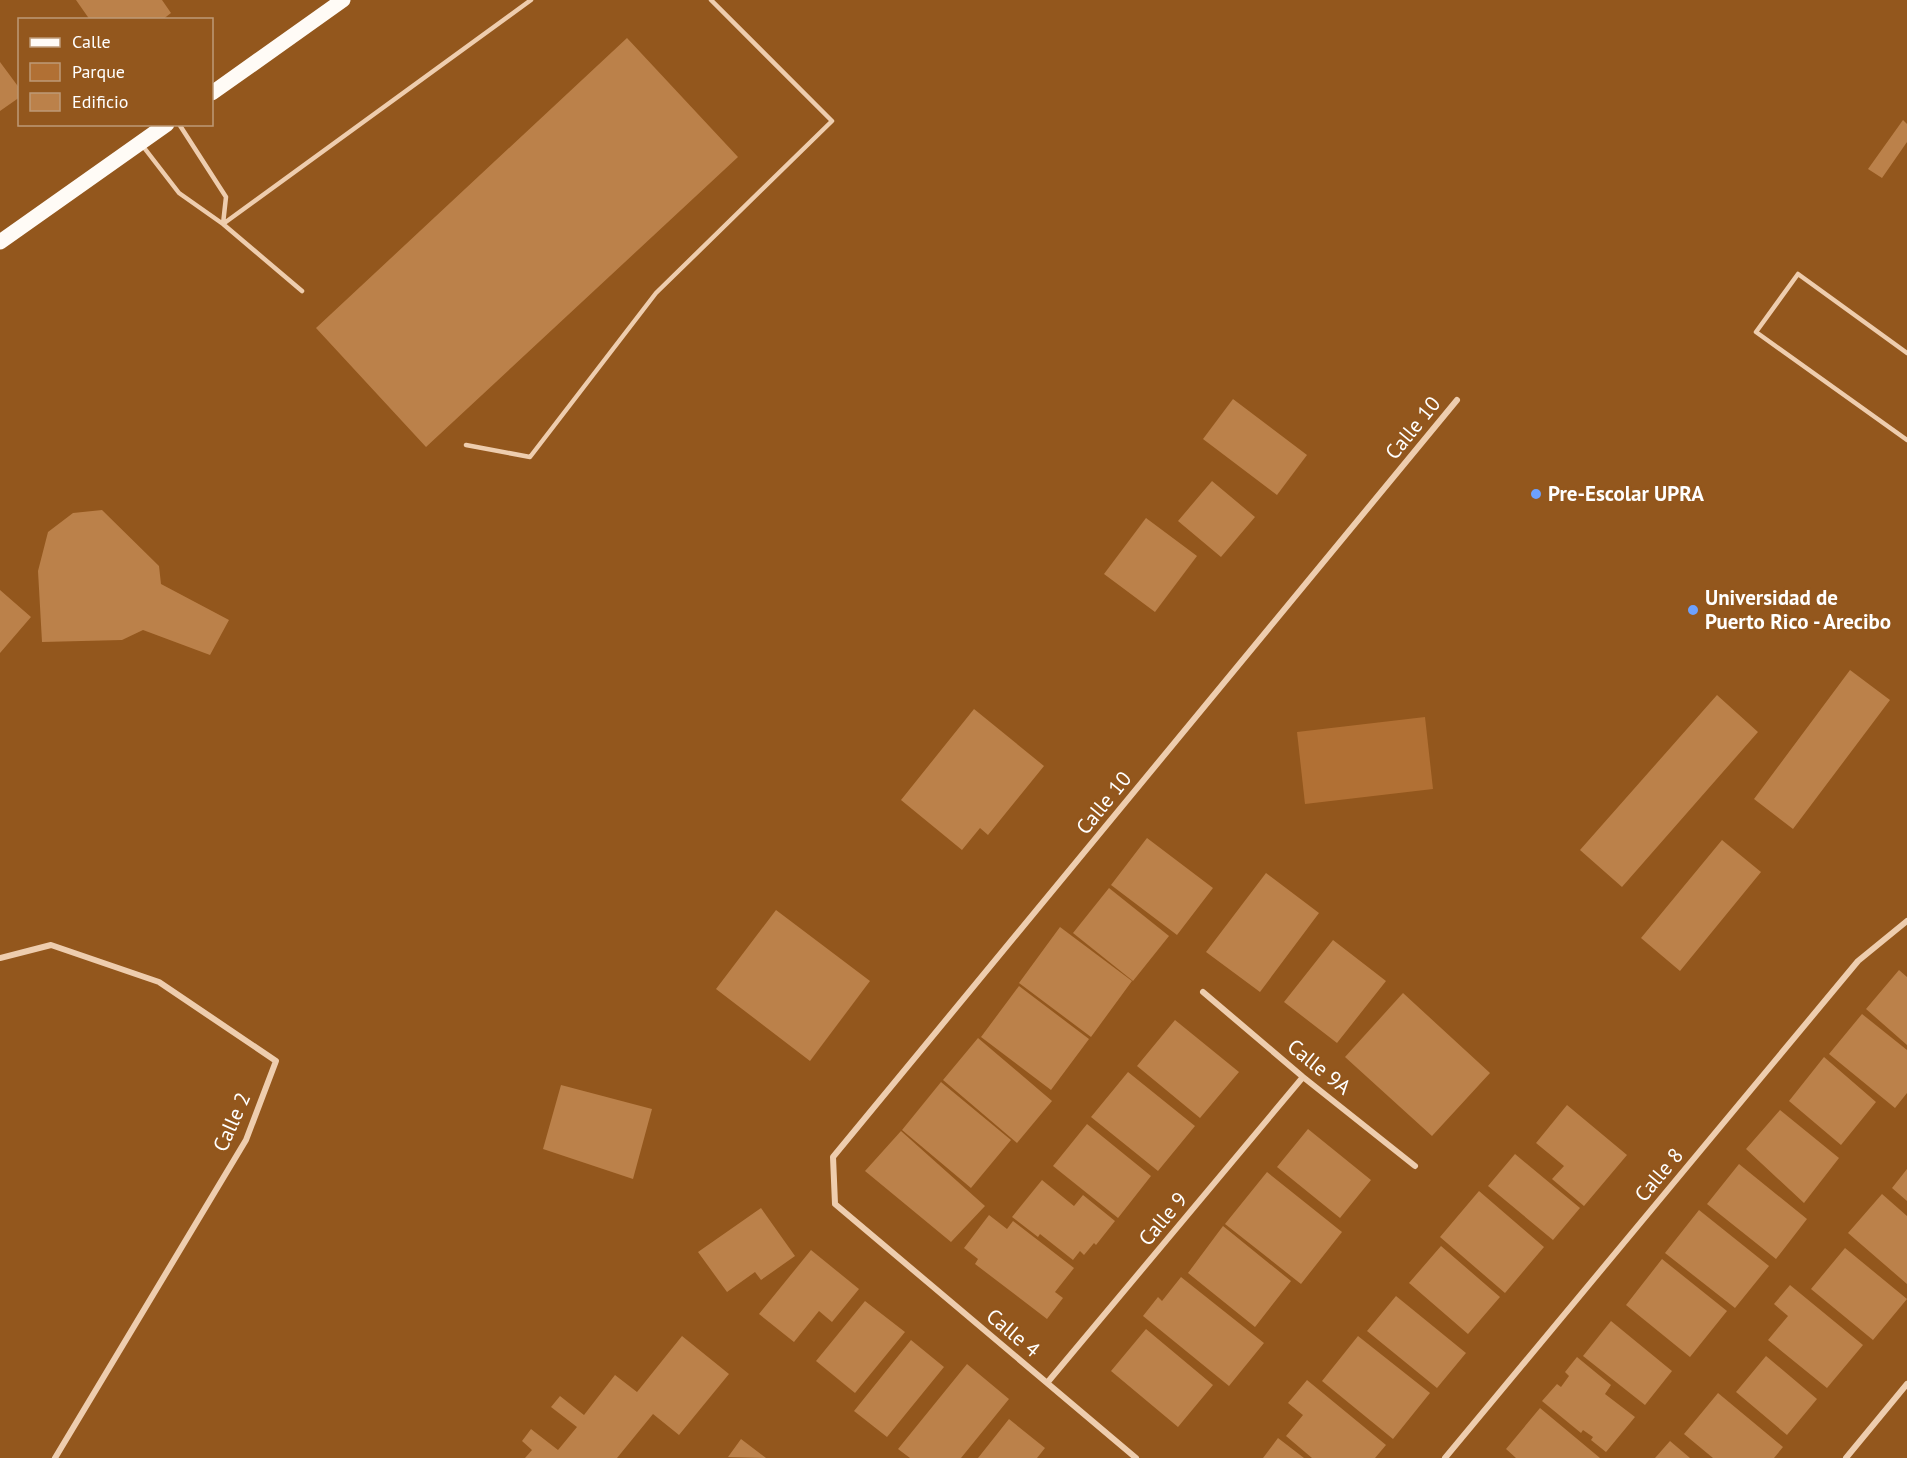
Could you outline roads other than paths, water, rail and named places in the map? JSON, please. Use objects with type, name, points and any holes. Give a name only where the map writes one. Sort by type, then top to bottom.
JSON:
[{"type":"main road","points":[[213,92],[343,0]]},
{"type":"main road","points":[[0,242],[164,126]]},
{"type":"street","name":"Calle 10","points":[[868,1233],[835,1204],[833,1157],[1457,400]]},
{"type":"street","name":"Calle 8","points":[[1445,1458],[1858,961],[1907,921]]},
{"type":"street","name":"Calle 2","points":[[0,958],[51,945],[159,982],[276,1061],[246,1140],[55,1458]]},
{"type":"street","name":"Calle 9A","points":[[1203,992],[1303,1077],[1415,1166]]},
{"type":"street","name":"Calle 9","points":[[1047,1383],[1303,1077]]},
{"type":"street","name":"Calle 4","points":[[868,1233],[1136,1458]]},
{"type":"street","points":[[1846,1458],[1907,1384]]},
{"type":"lane","points":[[223,224],[531,0]]},
{"type":"lane","points":[[466,445],[530,457],[656,293],[832,121],[711,0]]},
{"type":"lane","points":[[180,126],[226,197],[223,224]]},
{"type":"lane","points":[[141,143],[179,193],[223,224],[302,291]]},
{"type":"lane","points":[[1907,353],[1798,274],[1756,332],[1907,440]]},
{"type":"place","name":"Pre-Escolar UPRA","points":[[1536,494]]},
{"type":"place","name":"Universidad de Puerto Rico - Arecibo","points":[[1693,610]]}]
